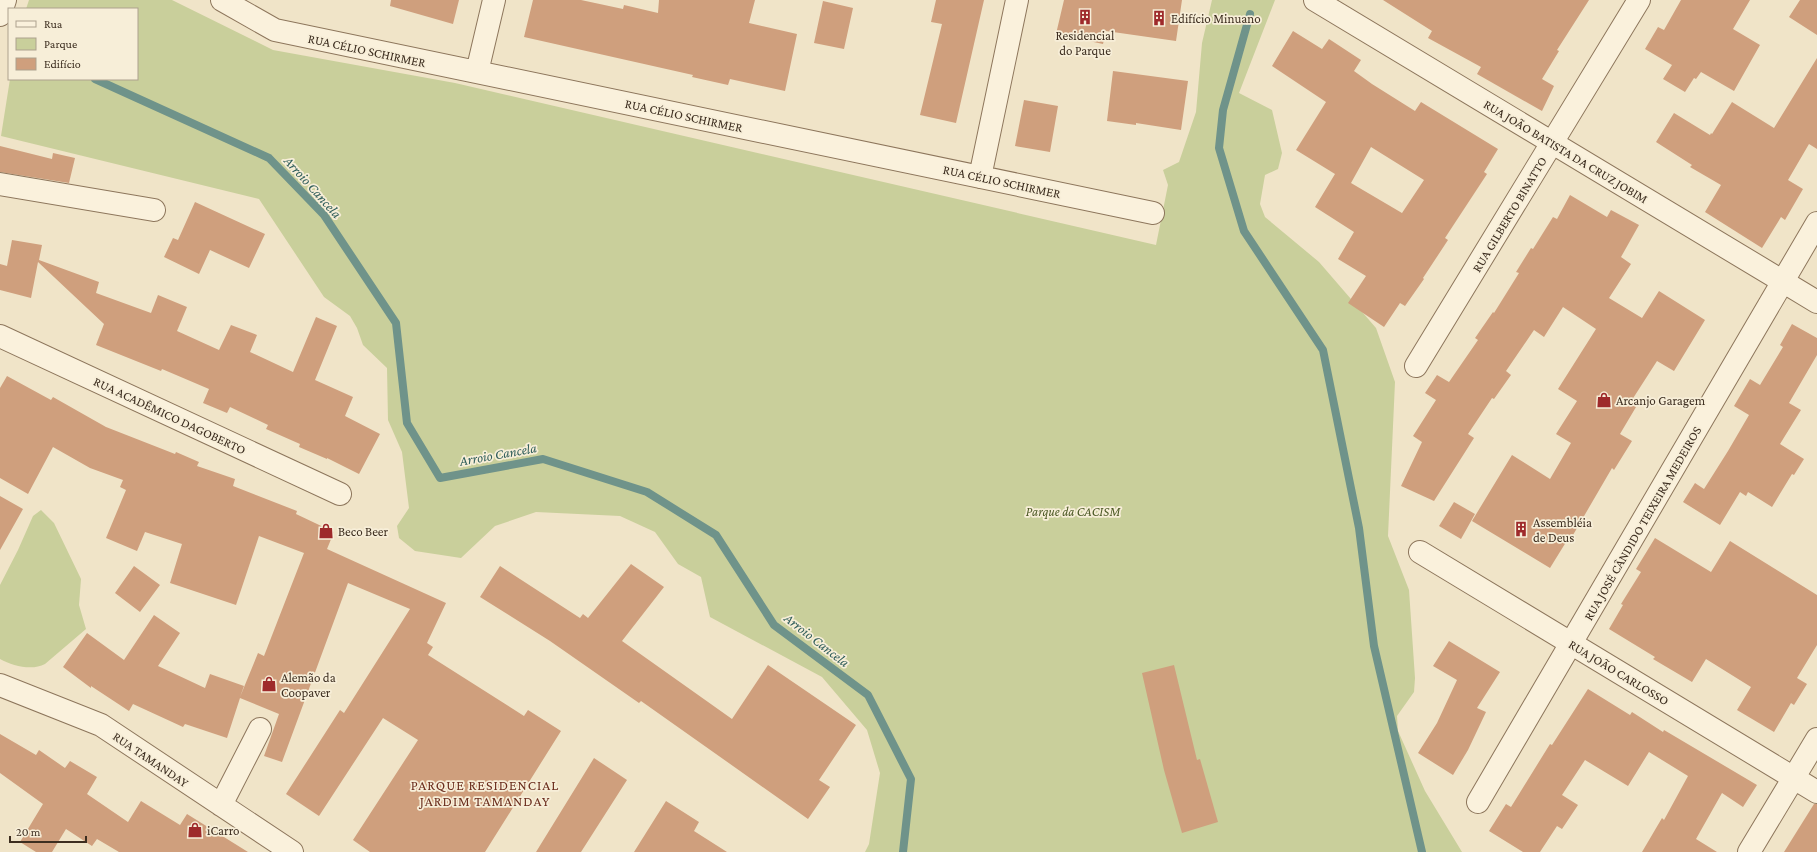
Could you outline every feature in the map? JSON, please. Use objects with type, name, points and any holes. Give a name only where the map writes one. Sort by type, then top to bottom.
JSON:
[{"type":"street","points":[[0,15],[6,0]]},
{"type":"street","name":"RUA CÉLIO SCHIRMER","points":[[222,0],[275,30],[1153,213]]},
{"type":"street","points":[[477,72],[494,0]]},
{"type":"street","points":[[980,177],[1017,0]]},
{"type":"street","name":"RUA JOÃO BATISTA DA CRUZ JOBIM","points":[[1315,0],[1817,302]]},
{"type":"street","name":"RUA GILBERTO BINATTO","points":[[1416,366],[1639,0]]},
{"type":"street","points":[[0,184],[154,210]]},
{"type":"street","name":"RUA JOSÉ CÂNDIDO TEIXEIRA MEDEIROS","points":[[1478,802],[1817,223]]},
{"type":"street","name":"RUA ACADÊMICO DAGOBERTO","points":[[0,336],[340,494]]},
{"type":"street","name":"RUA JOÃO CARLOSSO","points":[[1420,552],[1817,792]]},
{"type":"street","name":"RUA TAMANDAY","points":[[0,685],[101,725],[221,805],[284,850]]},
{"type":"street","points":[[221,805],[260,729]]},
{"type":"street","points":[[1749,852],[1817,739]]},
{"type":"green space","name":"Parque da CACISM","points":[[29,0],[172,0],[273,50],[455,83],[1156,245],[1168,185],[1163,170],[1179,162],[1196,112],[1202,43],[1212,0],[1275,0],[1239,93],[1272,110],[1282,153],[1278,169],[1265,175],[1260,204],[1265,217],[1319,262],[1376,328],[1395,382],[1388,536],[1409,590],[1415,678],[1414,692],[1397,716],[1398,731],[1425,791],[1462,852],[865,852],[869,844],[880,773],[867,730],[822,677],[710,617],[701,577],[678,564],[655,532],[620,516],[536,512],[495,526],[461,558],[415,551],[399,538],[397,526],[409,508],[402,452],[388,420],[387,368],[363,345],[357,328],[350,316],[324,297],[259,199],[1,136],[10,80],[138,80],[138,8],[26,8]]},
{"type":"green space","points":[[41,510],[54,523],[81,579],[79,605],[86,629],[45,664],[34,667],[22,667],[0,659],[0,585],[33,516]]},
{"type":"building","points":[[391,0],[459,0],[453,24],[390,6]]},
{"type":"building","points":[[533,0],[581,0],[623,9],[624,5],[658,13],[659,0],[755,0],[749,23],[797,34],[785,91],[730,79],[728,85],[692,77],[693,75],[524,37]]},
{"type":"building","points":[[936,0],[984,0],[956,123],[920,115],[942,24],[931,22]]},
{"type":"building","points":[[1064,0],[1182,0],[1176,41],[1106,31],[1103,44],[1056,34]]},
{"type":"building","points":[[1383,0],[1589,0],[1557,50],[1559,51],[1542,79],[1554,86],[1542,111],[1477,74],[1481,67],[1428,38],[1432,31]]},
{"type":"building","points":[[1681,0],[1750,0],[1733,29],[1760,45],[1734,91],[1701,72],[1696,79],[1694,78],[1685,92],[1663,79],[1672,65],[1645,49],[1658,27],[1664,30]]},
{"type":"building","points":[[1800,0],[1817,0],[1817,35],[1789,17]]},
{"type":"building","points":[[823,1],[853,8],[844,49],[814,43]]},
{"type":"building","points":[[1293,31],[1322,49],[1329,39],[1361,60],[1354,71],[1372,84],[1415,111],[1421,102],[1498,149],[1484,172],[1487,174],[1445,238],[1448,240],[1423,278],[1424,279],[1405,306],[1400,303],[1384,327],[1348,303],[1366,276],[1338,259],[1354,232],[1315,207],[1335,174],[1296,150],[1326,102],[1272,66]],"holes":[[[1371,147],[1424,180],[1402,213],[1351,183]]]},
{"type":"building","points":[[1817,58],[1817,149],[1809,144],[1788,180],[1803,189],[1785,220],[1781,217],[1762,248],[1705,212],[1721,185],[1690,167],[1692,165],[1656,142],[1674,113],[1710,135],[1711,133],[1712,134],[1732,102],[1774,128]]},
{"type":"building","points":[[1113,71],[1188,81],[1181,130],[1136,123],[1136,125],[1107,121]]},
{"type":"building","points":[[1024,100],[1058,106],[1050,152],[1015,146]]},
{"type":"building","points":[[0,146],[52,159],[53,153],[75,158],[69,183],[0,172]]},
{"type":"building","points":[[1570,195],[1607,217],[1611,210],[1639,225],[1621,257],[1631,264],[1609,298],[1642,318],[1659,291],[1705,320],[1674,371],[1657,361],[1630,403],[1636,407],[1620,434],[1632,441],[1614,470],[1612,468],[1573,535],[1571,534],[1550,568],[1472,521],[1512,455],[1550,479],[1571,443],[1556,434],[1577,401],[1558,389],[1596,329],[1563,307],[1544,337],[1534,330],[1506,371],[1511,375],[1494,399],[1492,398],[1468,434],[1474,438],[1434,501],[1401,486],[1422,442],[1413,436],[1436,400],[1425,393],[1437,375],[1449,382],[1478,340],[1475,338],[1493,312],[1494,313],[1519,273],[1516,272],[1531,248],[1533,249],[1553,217],[1557,219]]},
{"type":"building","points":[[195,202],[265,234],[249,268],[210,250],[199,274],[164,257],[173,238],[178,240]]},
{"type":"building","points":[[12,240],[42,245],[39,260],[99,282],[96,293],[151,313],[158,295],[187,307],[177,331],[219,350],[231,325],[257,335],[250,352],[293,372],[316,317],[337,326],[315,380],[353,397],[345,416],[380,434],[359,474],[327,458],[299,447],[300,444],[266,429],[268,425],[230,407],[227,413],[203,403],[209,389],[162,369],[161,371],[96,345],[104,324],[38,262],[31,298],[0,290],[0,264],[7,266]]},
{"type":"building","points":[[1792,324],[1817,338],[1817,355],[1789,403],[1801,410],[1780,444],[1804,459],[1794,475],[1792,474],[1772,507],[1748,492],[1746,496],[1740,492],[1720,525],[1683,502],[1695,483],[1704,489],[1728,451],[1749,415],[1734,406],[1750,379],[1760,385],[1783,347],[1780,345]]},
{"type":"building","points":[[7,376],[51,400],[53,397],[106,427],[175,454],[176,452],[199,462],[197,466],[235,479],[233,486],[297,511],[296,514],[334,532],[327,549],[446,603],[427,643],[433,647],[428,655],[524,716],[528,710],[561,731],[485,852],[370,852],[353,840],[418,740],[383,718],[319,816],[286,794],[340,710],[344,713],[410,609],[348,583],[282,762],[264,756],[279,714],[240,698],[227,738],[185,724],[183,727],[133,704],[129,711],[91,686],[91,688],[63,667],[87,633],[124,660],[154,615],[180,633],[158,666],[205,688],[210,674],[244,686],[240,697],[258,653],[264,656],[304,553],[259,536],[236,605],[170,583],[182,544],[145,532],[137,551],[106,538],[126,490],[120,487],[123,480],[90,468],[53,447],[28,494],[0,478],[0,388]]},
{"type":"building","points":[[0,496],[23,509],[0,550]]},
{"type":"building","points":[[1454,502],[1475,514],[1461,539],[1439,526]]},
{"type":"building","points":[[1655,538],[1711,572],[1730,541],[1817,595],[1817,645],[1797,678],[1807,684],[1794,705],[1791,703],[1774,732],[1737,710],[1751,687],[1706,659],[1692,682],[1653,659],[1655,657],[1609,629],[1623,605],[1621,604],[1641,572],[1636,569]]},
{"type":"building","points":[[631,564],[664,587],[622,641],[732,719],[768,665],[856,725],[819,780],[830,787],[808,819],[641,701],[639,703],[550,641],[480,597],[500,566],[580,618],[583,614],[588,618]]},
{"type":"building","points":[[134,566],[160,585],[140,612],[115,593]]},
{"type":"building","points":[[1449,641],[1500,672],[1477,708],[1486,712],[1468,750],[1453,775],[1418,753],[1437,723],[1457,680],[1433,666]]},
{"type":"building","points":[[1174,665],[1197,760],[1200,759],[1218,822],[1182,833],[1164,770],[1142,673]]},
{"type":"building","points":[[1588,689],[1630,715],[1632,712],[1663,732],[1664,730],[1757,785],[1743,807],[1722,793],[1696,839],[1717,852],[1642,852],[1662,818],[1664,820],[1688,776],[1649,752],[1628,786],[1585,760],[1562,795],[1578,805],[1562,829],[1557,826],[1540,852],[1523,852],[1489,831],[1506,804],[1511,807],[1550,744],[1552,745]]},
{"type":"building","points":[[0,734],[36,755],[39,750],[65,768],[70,761],[97,777],[87,794],[128,822],[141,801],[180,825],[187,814],[248,852],[119,852],[97,839],[92,846],[66,829],[52,852],[36,852],[20,842],[43,804],[0,773]]},
{"type":"building","points":[[594,758],[627,780],[581,852],[536,852]]},
{"type":"building","points":[[666,801],[699,822],[694,831],[727,852],[634,852]]},
{"type":"building","points":[[1814,804],[1817,804],[1817,852],[1784,852]]},
{"type":"waterway","points":[[1250,14],[1223,110],[1219,148],[1244,231],[1323,350],[1359,528],[1374,646],[1422,852]]},
{"type":"waterway","name":"Arroio Cancela","points":[[97,80],[269,158],[324,215],[396,323],[407,423],[440,478],[543,459],[647,492],[716,535],[774,625],[868,695],[911,779],[903,852]]},
{"type":"place","name":"Residencial do Parque","points":[[1085,17]]},
{"type":"place","name":"Edifício Minuano","points":[[1159,18]]},
{"type":"place","name":"Arcanjo Garagem","points":[[1604,400]]},
{"type":"place","name":"Assembléia de Deus","points":[[1521,529]]},
{"type":"place","name":"Beco Beer","points":[[326,531]]},
{"type":"place","name":"Alemão da Coopaver","points":[[269,684]]},
{"type":"place","name":"iCarro","points":[[195,830]]},
{"type":"district","name":"PARQUE RESIDENCIAL JARDIM TAMANDAY","points":[[485,794]]}]
